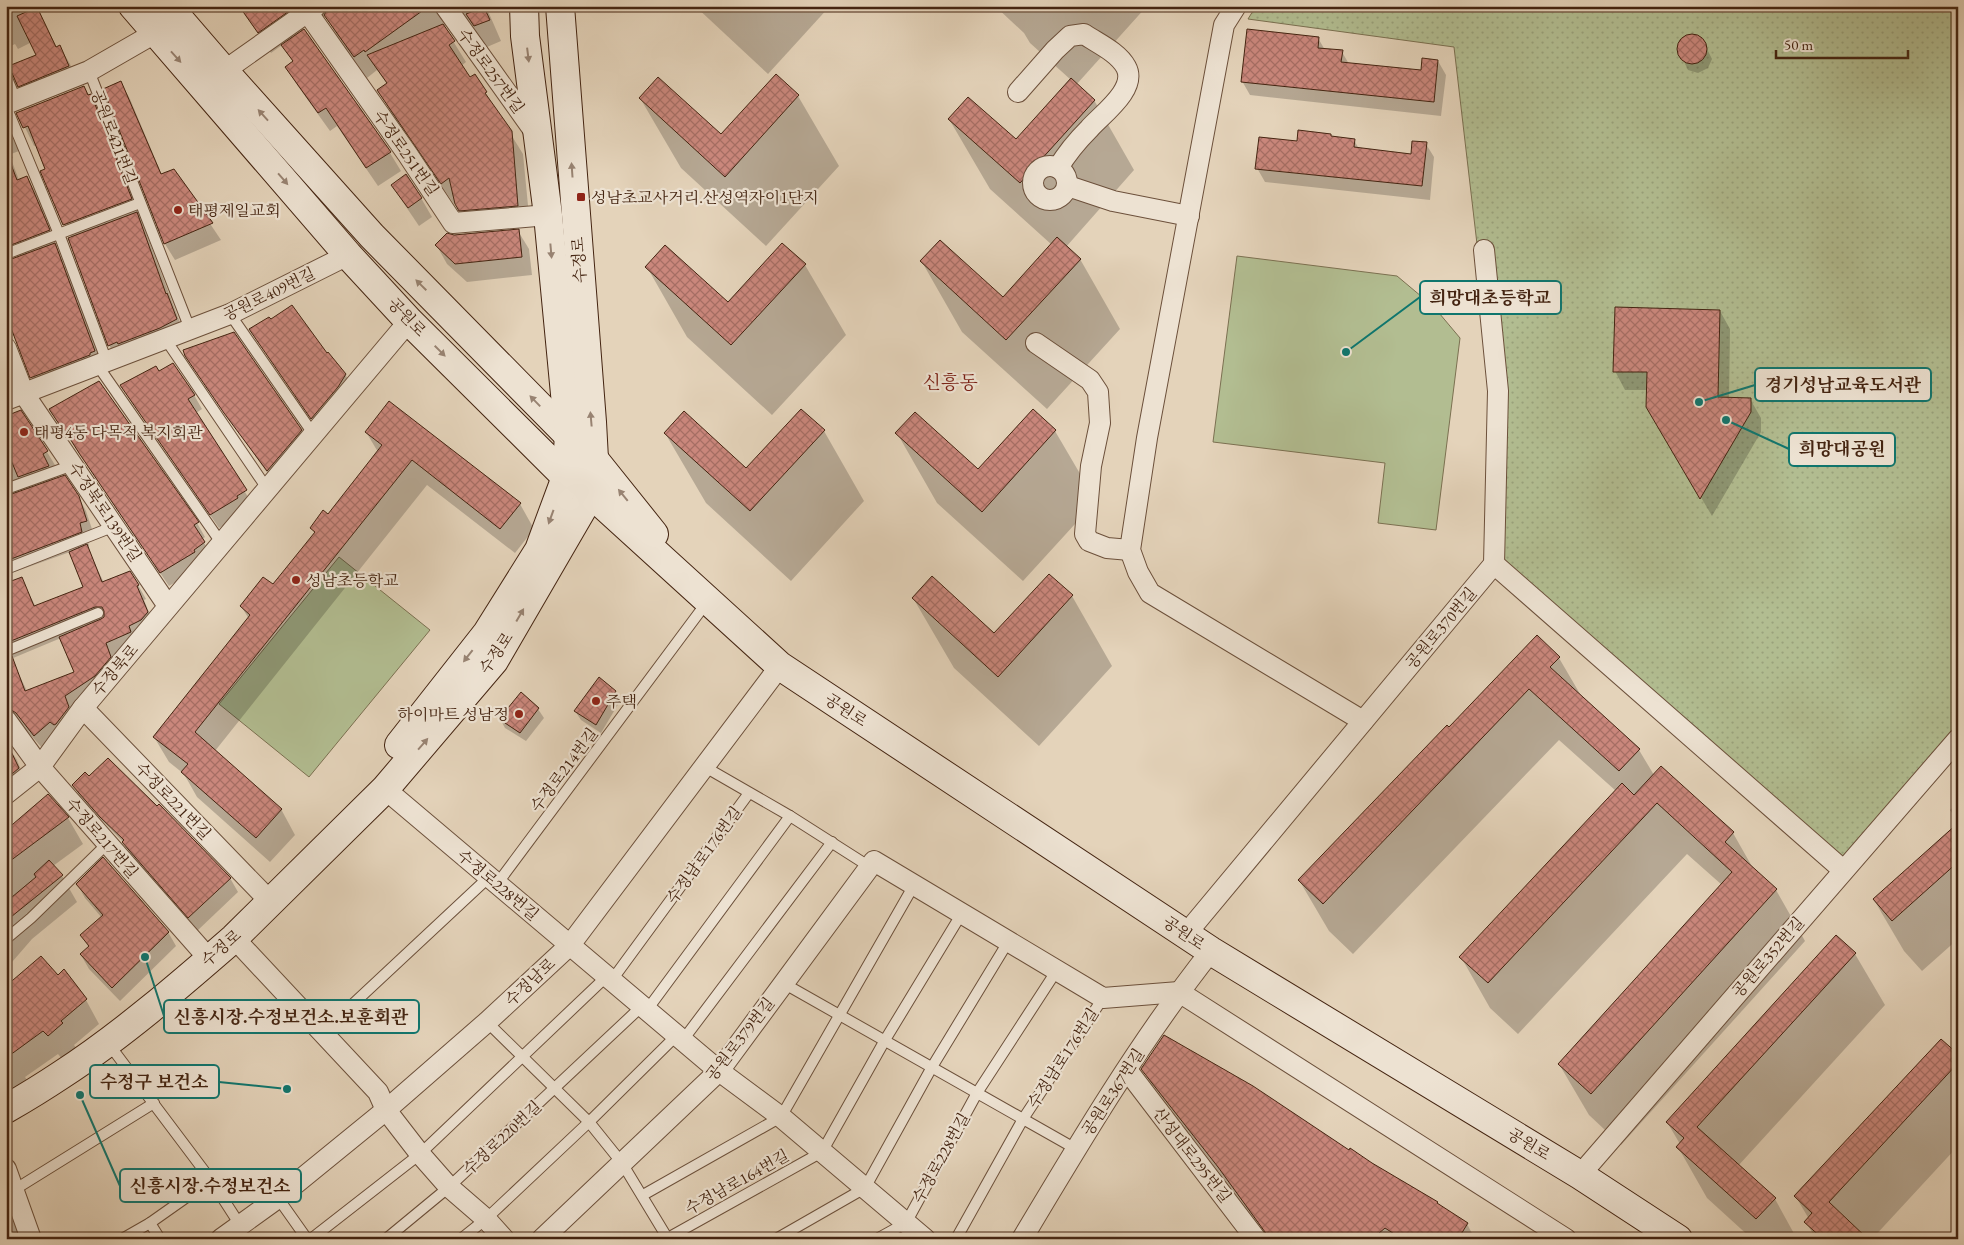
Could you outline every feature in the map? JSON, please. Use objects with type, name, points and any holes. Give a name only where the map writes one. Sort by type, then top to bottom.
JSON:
[{"type":"main road","name":"공원로","points":[[133,6],[348,255],[410,321],[566,477],[591,494],[780,666],[1211,951],[1580,1175],[1665,1237]]},
{"type":"main road","name":"공원로","points":[[168,6],[372,236],[569,436],[594,458],[708,601]]},
{"type":"main road","name":"수정로","points":[[6,1095],[44,1075],[111,1027],[202,952],[263,894],[382,767],[487,633],[539,550],[566,477],[569,436],[548,215],[525,36],[524,6]]},
{"type":"main road","name":"수정로","points":[[6,1109],[62,1075],[108,1042],[234,938],[385,789],[494,662],[591,494],[594,458],[560,6]]},
{"type":"street","name":"수정로257번길","points":[[445,6],[537,135]]},
{"type":"street","points":[[1236,6],[1224,25],[1147,438],[1130,550],[1138,572],[1150,594],[1364,721]]},
{"type":"street","points":[[224,71],[308,8]]},
{"type":"street","name":"수정로251번길","points":[[308,8],[453,223],[548,215]]},
{"type":"street","name":"공원로421번길","points":[[10,103],[88,71],[155,33]]},
{"type":"street","points":[[1018,92],[1070,36],[1084,34],[1120,59],[1128,70],[1128,81],[1124,91],[1116,102],[1066,154],[1058,168]]},
{"type":"street","points":[[1047,167],[1058,168],[1066,175],[1068,186],[1062,196],[1052,201],[1040,198],[1034,189],[1033,183],[1037,172],[1047,167]]},
{"type":"street","points":[[1068,186],[1113,200],[1189,216]]},
{"type":"street","points":[[1484,250],[1498,391],[1494,564],[1843,870]]},
{"type":"street","name":"공원로409번길","points":[[15,397],[230,314],[348,255]]},
{"type":"street","name":"수정북로","points":[[6,794],[40,767],[83,708],[410,321]]},
{"type":"street","points":[[1036,343],[1090,380],[1098,392],[1100,423],[1091,466],[1085,534],[1089,542],[1106,548],[1130,550]]},
{"type":"street","name":"수정북로139번길","points":[[6,348],[15,397],[73,465],[168,606]]},
{"type":"street","name":"공원로370번길","points":[[1186,934],[1494,564]]},
{"type":"street","name":"수정남로","points":[[221,1239],[278,1198],[386,1110],[487,1022],[570,945],[780,666]]},
{"type":"street","name":"수정로221번길","points":[[83,708],[263,894]]},
{"type":"street","name":"수정로217번길","points":[[6,720],[40,767],[202,952]]},
{"type":"street","name":"공원로352번길","points":[[1580,1175],[1958,739]]},
{"type":"street","name":"수정로228번길","points":[[385,789],[680,1038],[781,1117],[925,1239]]},
{"type":"street","name":"수정남로176번길","points":[[872,864],[914,885],[1103,998],[1179,992]]},
{"type":"street","name":"공원로379번길","points":[[542,1239],[719,1070],[872,864]]},
{"type":"street","name":"수정로220번길","points":[[234,938],[378,1092],[386,1110],[420,1154],[449,1187],[486,1219],[504,1239]]},
{"type":"street","name":"공원로367번길","points":[[1022,1239],[1076,1149],[1127,1070],[1179,992],[1211,951]]},
{"type":"street","points":[[1179,992],[1566,1239]]},
{"type":"street","name":"산성대로295번길","points":[[1127,1070],[1256,1239]]},
{"type":"street","points":[[6,1169],[31,1239]]},
{"type":"lane","name":"공원로421번길","points":[[88,71],[140,203]]},
{"type":"lane","points":[[6,76],[10,103],[59,234],[103,364],[222,544]]},
{"type":"lane","points":[[6,254],[140,203],[190,329]]},
{"type":"lane","points":[[230,314],[314,434]]},
{"type":"lane","points":[[166,340],[268,490]]},
{"type":"lane","points":[[6,489],[73,465]]},
{"type":"lane","points":[[6,568],[114,526]]},
{"type":"lane","name":"수정로214번길","points":[[323,1032],[493,880],[708,601]]},
{"type":"lane","points":[[6,651],[98,613]]},
{"type":"lane","name":"수정남로176번길","points":[[705,767],[872,864]]},
{"type":"lane","name":"수정남로176번길","points":[[609,978],[659,916],[749,793]]},
{"type":"lane","points":[[554,1088],[645,1008],[706,930],[790,816]]},
{"type":"lane","points":[[461,1239],[486,1219],[680,1038],[743,961],[832,842]]},
{"type":"lane","points":[[6,939],[31,918],[107,844]]},
{"type":"lane","points":[[643,1195],[781,1117],[914,885]]},
{"type":"lane","points":[[822,1152],[885,1040],[962,913]]},
{"type":"lane","points":[[776,1239],[793,1235],[865,1188],[932,1067],[1008,942]]},
{"type":"lane","points":[[977,1093],[1057,970]]},
{"type":"lane","points":[[311,1239],[420,1154],[609,978]]},
{"type":"lane","points":[[783,982],[1076,1149]]},
{"type":"lane","name":"수정남로176번길","points":[[1023,1119],[1103,998]]},
{"type":"lane","name":"수정남로164번길","points":[[487,1022],[589,1122],[622,1163],[643,1195],[667,1238],[822,1152]]},
{"type":"lane","points":[[108,1042],[211,1180],[240,1225]]},
{"type":"lane","name":"수정로220번길","points":[[449,1187],[554,1088]]},
{"type":"lane","name":"수정로228번길","points":[[877,1239],[906,1222],[977,1093]]},
{"type":"lane","points":[[14,1190],[154,1103]]},
{"type":"lane","points":[[956,1239],[1023,1119]]},
{"type":"lane","points":[[122,1239],[150,1223],[211,1180]]},
{"type":"lane","points":[[386,1239],[449,1187]]},
{"type":"lane","points":[[278,1198],[307,1239]]},
{"type":"lane","points":[[150,1223],[160,1239]]},
{"type":"green space","points":[[1256,6],[1958,6],[1958,731],[1842,864],[1501,566],[1493,381],[1454,47],[1248,19]]},
{"type":"green space","points":[[1237,256],[1397,276],[1434,307],[1460,338],[1436,530],[1378,523],[1385,463],[1213,442]]},
{"type":"green space","points":[[339,557],[430,630],[309,777],[219,704]]},
{"type":"building","points":[[239,6],[291,6],[292,9],[258,33]]},
{"type":"building","points":[[330,6],[429,6],[365,52],[364,50],[354,57],[324,15]]},
{"type":"building","points":[[37,7],[56,47],[60,45],[69,66],[18,87],[12,73],[6,67],[36,55],[17,16]]},
{"type":"building","points":[[484,7],[490,20],[474,26],[466,14]]},
{"type":"building","points":[[443,24],[455,41],[449,45],[470,77],[475,74],[487,92],[485,93],[512,131],[518,206],[459,211],[455,204],[449,178],[441,184],[377,90],[387,83],[367,55]]},
{"type":"building","points":[[304,29],[391,152],[366,168],[326,108],[318,113],[285,67],[293,61],[281,45]]},
{"type":"building","points":[[1247,29],[1319,37],[1318,48],[1343,50],[1341,62],[1421,70],[1422,58],[1438,60],[1434,102],[1241,82]]},
{"type":"building","points":[[1692,34],[1703,38],[1707,49],[1703,60],[1692,64],[1681,60],[1677,49],[1681,38]]},
{"type":"building","points":[[776,74],[799,95],[725,177],[639,98],[658,77],[721,134]]},
{"type":"building","points":[[1071,78],[1095,100],[1020,183],[948,119],[968,97],[1016,139]]},
{"type":"building","points":[[121,81],[161,174],[174,169],[213,223],[164,244],[103,89]]},
{"type":"building","points":[[84,86],[88,95],[91,94],[132,199],[63,225],[40,171],[45,169],[28,126],[23,128],[16,113]]},
{"type":"building","points":[[1298,130],[1355,139],[1354,147],[1411,154],[1412,141],[1427,142],[1422,186],[1255,169],[1259,137],[1297,141]]},
{"type":"building","points":[[7,154],[17,180],[27,176],[50,230],[6,247]]},
{"type":"building","points":[[406,174],[422,198],[408,208],[391,185]]},
{"type":"building","points":[[137,212],[166,294],[177,319],[160,328],[108,346],[68,238]]},
{"type":"building","points":[[519,229],[522,257],[455,264],[435,245],[447,233],[454,235]]},
{"type":"building","points":[[1057,237],[1081,259],[1006,340],[920,261],[940,240],[1003,297]]},
{"type":"building","points":[[55,243],[95,351],[90,353],[90,355],[30,378],[6,315],[6,261]]},
{"type":"building","points":[[782,243],[806,264],[731,345],[645,267],[665,245],[728,302]]},
{"type":"building","points":[[292,305],[327,353],[346,374],[338,387],[311,419],[249,329],[269,317],[271,319]]},
{"type":"building","points":[[1615,307],[1720,310],[1718,397],[1751,398],[1751,412],[1700,499],[1646,407],[1647,372],[1613,372]]},
{"type":"building","points":[[234,332],[302,430],[267,471],[224,413],[185,356],[183,350]]},
{"type":"building","points":[[173,363],[195,395],[188,399],[247,490],[237,496],[238,498],[210,515],[120,385],[156,366],[159,371]]},
{"type":"building","points":[[99,381],[199,522],[194,525],[205,542],[194,550],[195,552],[160,573],[49,409]]},
{"type":"building","name":"성남초등학교","points":[[389,401],[521,503],[500,529],[412,460],[195,732],[282,809],[256,838],[181,772],[188,764],[153,737],[250,615],[240,606],[263,577],[273,584],[315,532],[310,528],[323,510],[328,514],[382,445],[365,432]]},
{"type":"building","points":[[801,409],[825,430],[750,511],[664,433],[684,411],[746,468]]},
{"type":"building","points":[[1033,409],[1056,430],[982,512],[895,433],[915,412],[978,469]]},
{"type":"building","name":"태평4동 다목적 복지회관","points":[[21,410],[48,451],[43,454],[49,466],[18,477],[6,448],[6,416]]},
{"type":"building","points":[[65,475],[79,496],[87,521],[80,523],[82,532],[11,559],[9,554],[6,555],[6,496]]},
{"type":"building","points":[[87,544],[102,582],[130,571],[139,585],[137,586],[148,612],[141,620],[129,626],[131,632],[106,643],[111,657],[95,676],[65,696],[69,707],[56,724],[54,725],[50,722],[34,736],[6,702],[6,658],[12,656],[25,691],[74,672],[59,637],[101,619],[104,617],[104,611],[102,607],[95,607],[6,643],[6,583],[22,577],[34,606],[83,587],[69,552]]},
{"type":"building","points":[[1049,574],[1073,595],[998,677],[912,598],[932,576],[994,633]]},
{"type":"building","points":[[1537,635],[1560,657],[1550,667],[1640,749],[1619,771],[1529,689],[1323,904],[1298,880],[1447,725],[1449,727]]},
{"type":"building","name":"주택","points":[[599,677],[616,691],[596,725],[574,711]]},
{"type":"building","name":"하이마트 성남정","points":[[521,692],[539,708],[520,733],[499,719]]},
{"type":"building","points":[[6,741],[19,768],[6,779]]},
{"type":"building","points":[[108,758],[157,806],[159,804],[231,878],[188,918],[122,842],[124,840],[100,817],[72,785],[85,772],[89,776]]},
{"type":"building","points":[[1661,766],[1734,832],[1725,842],[1777,889],[1591,1094],[1558,1064],[1732,872],[1657,803],[1488,983],[1459,957],[1622,783],[1634,795]]},
{"type":"building","points":[[48,794],[69,817],[6,864],[6,830]]},
{"type":"building","points":[[1958,823],[1958,862],[1892,921],[1873,899]]},
{"type":"building","points":[[103,857],[169,932],[112,988],[80,954],[89,946],[80,935],[103,915],[76,884]]},
{"type":"building","points":[[49,860],[63,875],[6,921],[6,902],[36,877],[34,874]]},
{"type":"building","points":[[1836,935],[1856,953],[1697,1127],[1776,1198],[1756,1219],[1676,1147],[1684,1138],[1666,1122]]},
{"type":"building","points":[[41,956],[58,975],[64,969],[87,999],[61,1021],[63,1023],[48,1036],[43,1031],[6,1058],[6,986]]},
{"type":"building","points":[[1164,1035],[1253,1086],[1349,1150],[1350,1148],[1438,1202],[1468,1223],[1458,1239],[1402,1239],[1385,1228],[1372,1239],[1269,1239],[1218,1167],[1141,1069]]},
{"type":"building","points":[[1941,1039],[1958,1054],[1958,1063],[1829,1202],[1868,1239],[1823,1239],[1804,1222],[1812,1213],[1794,1196]]},
{"type":"place","name":"성남초교사거리.산성역자이1단지","points":[[581,197]]},
{"type":"place","name":"태평제일교회","points":[[178,210]]},
{"type":"place","name":"희망대초등학교","points":[[1346,352]]},
{"type":"place","name":"경기성남교육도서관","points":[[1699,402]]},
{"type":"place","name":"희망대공원","points":[[1726,420]]},
{"type":"place","name":"태평4동 다목적 복지회관","points":[[24,432]]},
{"type":"place","name":"성남초등학교","points":[[296,580]]},
{"type":"place","name":"주택","points":[[596,701]]},
{"type":"place","name":"하이마트 성남정","points":[[519,714]]},
{"type":"place","name":"신흥시장.수정보건소.보훈회관","points":[[145,957]]},
{"type":"place","name":"수정구 보건소","points":[[287,1089]]},
{"type":"place","name":"신흥시장.수정보건소","points":[[80,1095]]},
{"type":"district","name":"신흥동","points":[[950,382]]}]
